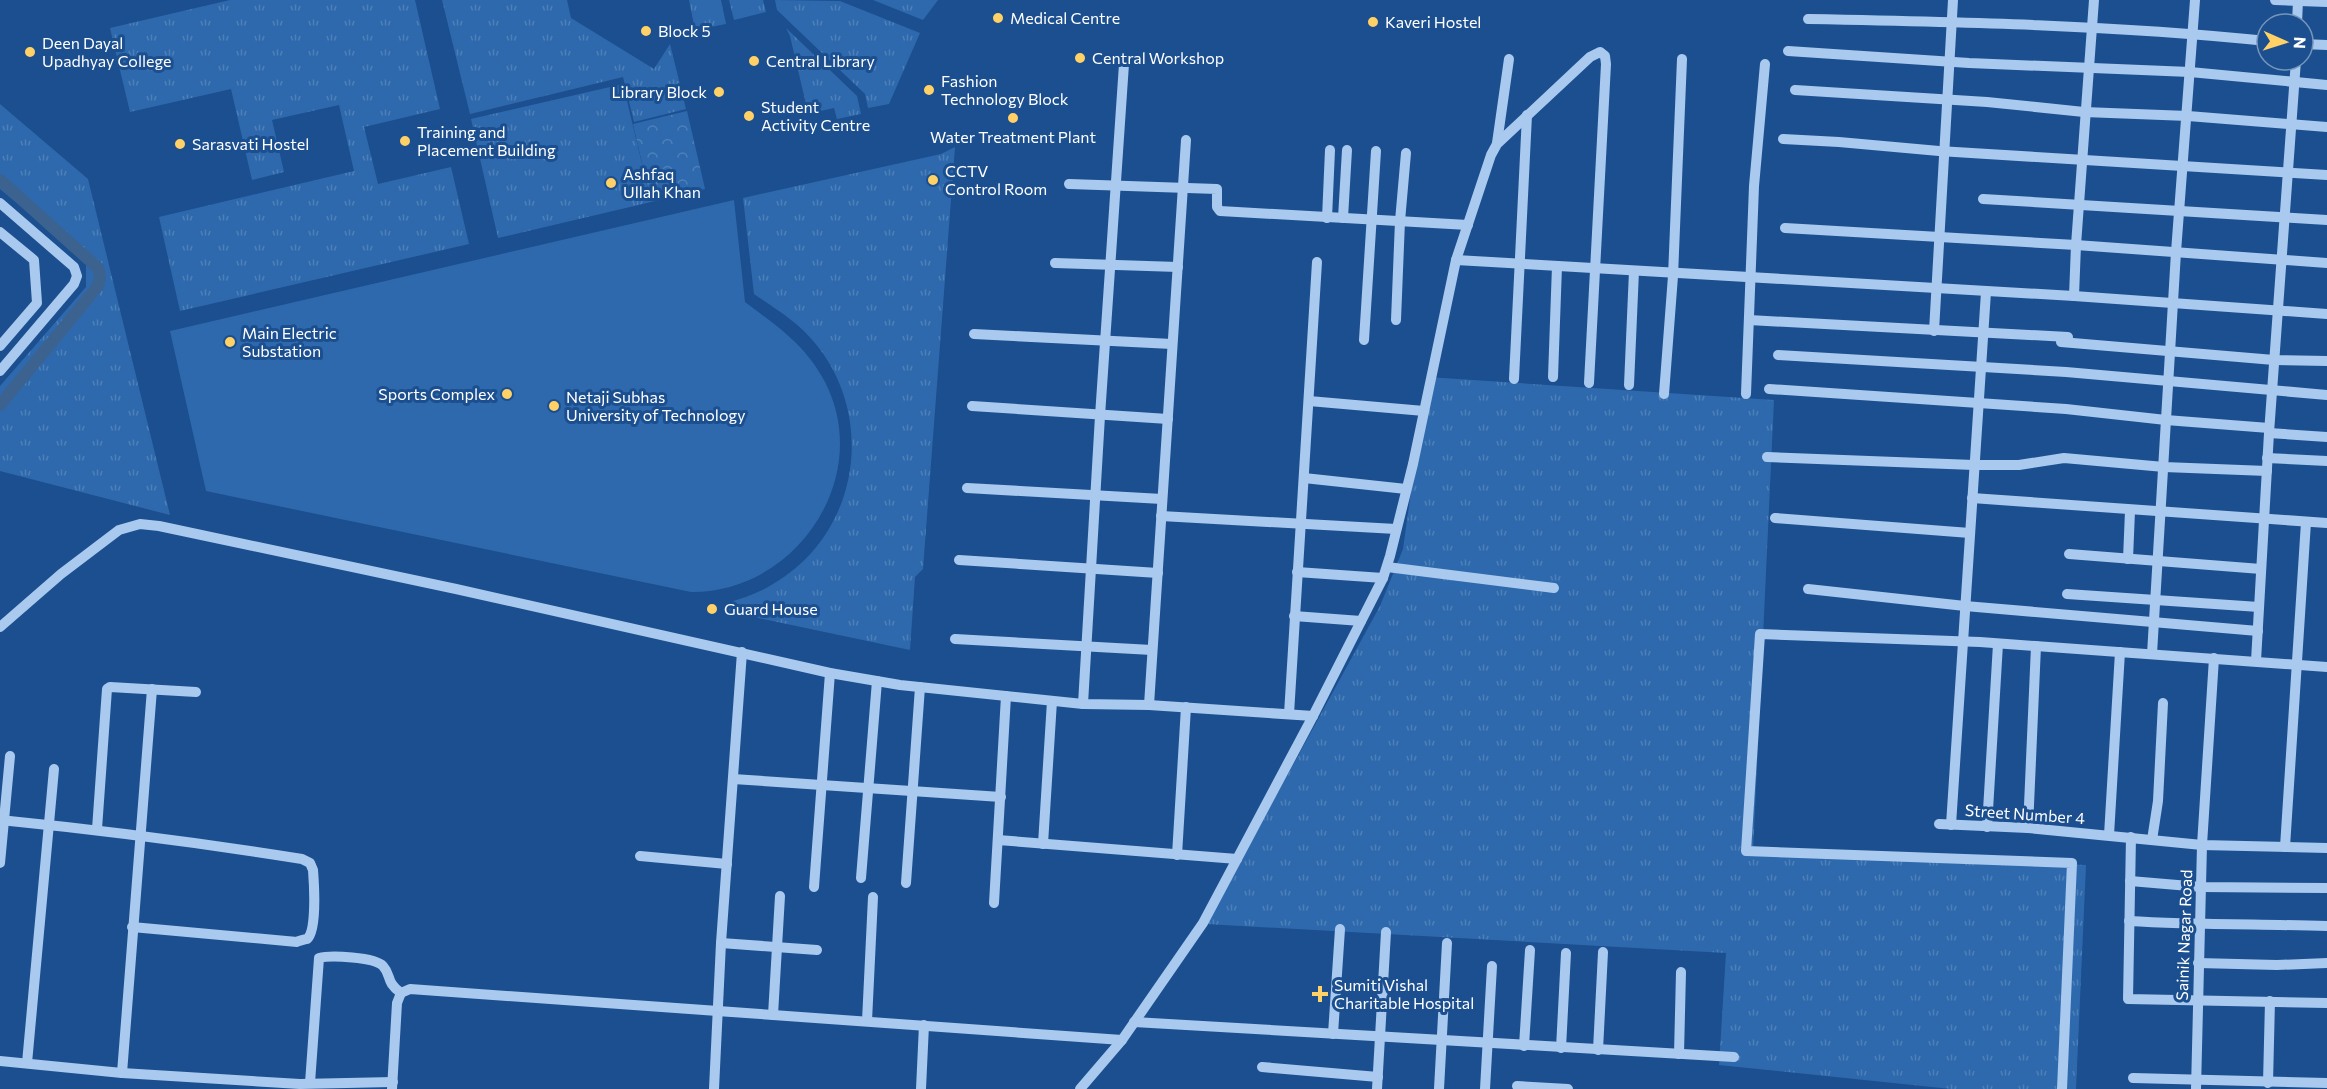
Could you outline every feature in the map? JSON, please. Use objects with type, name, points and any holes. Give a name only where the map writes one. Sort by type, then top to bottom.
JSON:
[{"type":"street","points":[[1934,331],[1953,0]]},
{"type":"street","points":[[2074,297],[2094,0]]},
{"type":"street","points":[[2152,654],[2176,252],[2196,0]]},
{"type":"street","points":[[2275,0],[2327,2]]},
{"type":"street","points":[[1808,19],[1951,21],[2193,33],[2255,39]]},
{"type":"street","points":[[1788,51],[1948,62],[2190,72],[2327,85]]},
{"type":"street","points":[[1080,1089],[1122,1040],[1203,923],[1383,578],[1424,411],[1456,260],[1491,155],[1497,144],[1590,57],[1595,53],[1604,53],[1606,64],[1597,269],[1589,383]]},
{"type":"street","points":[[1497,144],[1509,59]]},
{"type":"street","points":[[1664,394],[1673,274],[1682,59]]},
{"type":"street","points":[[1083,704],[1124,64]]},
{"type":"street","points":[[1746,394],[1754,186],[1765,64]]},
{"type":"street","points":[[2256,661],[2267,458],[2295,72]]},
{"type":"street","points":[[1795,90],[2327,127]]},
{"type":"street","points":[[1514,379],[1527,115]]},
{"type":"street","points":[[1783,139],[1839,141],[1944,152],[2327,175]]},
{"type":"street","points":[[1149,705],[1186,140]]},
{"type":"street","points":[[1327,218],[1330,150]]},
{"type":"street","points":[[1343,219],[1347,150]]},
{"type":"street","points":[[1364,340],[1377,151]]},
{"type":"street","points":[[1396,320],[1400,221],[1406,153]]},
{"type":"street","points":[[1069,184],[1218,189],[1217,207],[1220,211],[1468,225]]},
{"type":"street","points":[[1983,199],[2327,220]]},
{"type":"street","points":[[0,203],[74,267],[76,276],[74,284],[0,371]]},
{"type":"street","points":[[1785,228],[2327,263]]},
{"type":"street","points":[[0,232],[34,260],[37,303],[0,346]]},
{"type":"street","points":[[1456,260],[2327,314]]},
{"type":"street","points":[[1289,714],[1317,262]]},
{"type":"street","points":[[1055,263],[1178,267]]},
{"type":"street","points":[[1553,377],[1557,266]]},
{"type":"street","points":[[1629,385],[1634,271]]},
{"type":"street","points":[[1951,825],[1986,292]]},
{"type":"street","points":[[1749,320],[2065,340],[2274,360],[2327,361]]},
{"type":"street","points":[[974,334],[1172,344]]},
{"type":"street","points":[[1778,355],[1981,366],[2327,395]]},
{"type":"street","points":[[1769,388],[2066,409],[2327,437]]},
{"type":"street","points":[[1309,401],[1424,411]]},
{"type":"street","points":[[972,406],[1168,419]]},
{"type":"street","points":[[1767,457],[1974,465],[2019,465],[2064,458],[2164,467],[2267,471]]},
{"type":"street","points":[[2267,458],[2327,460]]},
{"type":"street","points":[[1304,478],[1406,489]]},
{"type":"street","points":[[967,488],[1162,499]]},
{"type":"street","points":[[1972,498],[2130,511],[2327,523]]},
{"type":"street","points":[[2128,559],[2130,511]]},
{"type":"street","points":[[1161,516],[1396,529]]},
{"type":"street","points":[[1775,519],[1970,533]]},
{"type":"street","points":[[2285,847],[2295,664],[2306,522]]},
{"type":"street","points":[[0,627],[61,574],[119,530],[140,524],[159,526],[456,589],[830,673],[877,681],[1083,704],[1149,705],[1313,716]]},
{"type":"street","points":[[2069,554],[2261,568]]},
{"type":"street","points":[[959,560],[1158,573]]},
{"type":"street","points":[[1387,567],[1554,588]]},
{"type":"street","points":[[1297,572],[1383,578]]},
{"type":"street","points":[[1808,589],[1965,606],[2258,631]]},
{"type":"street","points":[[2067,594],[2259,607]]},
{"type":"street","points":[[1294,616],[1361,621]]},
{"type":"street","points":[[2062,1089],[2072,863],[1746,851],[1760,634],[2036,646],[2327,667]]},
{"type":"street","points":[[955,639],[1152,650]]},
{"type":"street","points":[[1987,827],[1998,644]]},
{"type":"street","points":[[2028,828],[2036,646]]},
{"type":"street","points":[[714,1089],[721,943],[742,652]]},
{"type":"street","points":[[2109,835],[2120,652]]},
{"type":"street","name":"Sainik Nagar Road","points":[[2196,1085],[2202,845],[2214,658]]},
{"type":"street","points":[[814,887],[830,673]]},
{"type":"street","points":[[861,878],[877,681]]},
{"type":"street","points":[[97,829],[105,694],[110,687],[196,692]]},
{"type":"street","points":[[906,883],[920,687]]},
{"type":"street","points":[[123,1073],[132,927],[152,689]]},
{"type":"street","points":[[994,903],[1006,696]]},
{"type":"street","points":[[1043,844],[1052,701]]},
{"type":"street","points":[[2152,840],[2158,801],[2163,703]]},
{"type":"street","points":[[1177,855],[1185,707]]},
{"type":"street","points":[[0,864],[2,820],[10,756]]},
{"type":"street","points":[[27,1064],[54,769]]},
{"type":"street","points":[[733,779],[1001,797]]},
{"type":"street","points":[[2,820],[141,834],[302,859],[310,863],[313,870],[311,932],[306,939],[297,942],[132,927]]},
{"type":"street","name":"Street Number 4","points":[[1939,824],[2028,828],[2202,845],[2327,848]]},
{"type":"street","points":[[2131,837],[2128,999],[2327,1003]]},
{"type":"street","points":[[998,840],[1237,860]]},
{"type":"street","points":[[639,856],[727,864]]},
{"type":"street","points":[[2130,880],[2201,887],[2327,888]]},
{"type":"street","points":[[773,1015],[780,896]]},
{"type":"street","points":[[867,1021],[873,897]]},
{"type":"street","points":[[2129,921],[2200,925],[2327,926]]},
{"type":"street","points":[[1333,1034],[1340,929]]},
{"type":"street","points":[[1377,1089],[1386,932]]},
{"type":"street","points":[[721,943],[817,950]]},
{"type":"street","points":[[1439,1089],[1447,943]]},
{"type":"street","points":[[1524,1046],[1530,950]]},
{"type":"street","points":[[1598,1050],[1603,952]]},
{"type":"street","points":[[1561,1048],[1566,953]]},
{"type":"street","points":[[303,1085],[319,958],[374,960],[383,966],[390,985],[400,993]]},
{"type":"street","points":[[2198,963],[2277,965],[2327,963]]},
{"type":"street","points":[[1485,1089],[1492,966]]},
{"type":"street","points":[[1679,1054],[1681,972]]},
{"type":"street","points":[[400,993],[410,989],[717,1013],[867,1021],[1122,1040]]},
{"type":"street","points":[[0,1061],[123,1073],[303,1085],[393,1085],[397,1003],[400,993]]},
{"type":"street","points":[[2268,1083],[2270,1002]]},
{"type":"street","points":[[1134,1022],[1734,1057]]},
{"type":"street","points":[[921,1089],[924,1025]]},
{"type":"street","points":[[1262,1067],[1378,1077]]},
{"type":"street","points":[[2133,1078],[2196,1085],[2327,1083]]},
{"type":"street","points":[[1517,1086],[1568,1089]]},
{"type":"green space","points":[[230,0],[415,0],[440,109],[364,127],[378,184],[451,167],[469,244],[180,311],[159,217],[354,171],[339,105],[272,120],[284,172],[252,180],[231,89],[130,112],[110,28]]},
{"type":"green space","points":[[442,0],[567,0],[571,18],[654,69],[670,44],[686,109],[634,122],[623,77],[470,114]]},
{"type":"green space","points":[[689,0],[721,0],[726,24],[695,30]]},
{"type":"green space","points":[[729,0],[763,0],[766,12],[734,20]]},
{"type":"green space","points":[[775,0],[840,1],[920,33],[889,104],[868,108],[865,94],[777,10]]},
{"type":"green space","points":[[873,0],[938,0],[923,20]]},
{"type":"green space","points":[[786,28],[857,96],[861,114],[837,119],[834,108],[816,112],[813,103],[806,104],[790,36]]},
{"type":"green space","points":[[623,84],[651,202],[498,238],[471,119]]},
{"type":"green space","points":[[0,104],[88,179],[170,515],[0,471],[0,386],[86,287],[86,261],[0,189]]},
{"type":"green space","points":[[687,111],[705,189],[651,202],[633,124]]},
{"type":"green space","points":[[955,147],[923,569],[915,577],[910,650],[725,611],[727,603],[773,584],[802,562],[825,536],[840,506],[850,473],[852,439],[847,405],[835,373],[815,343],[794,322],[754,294],[743,198],[941,154]]},
{"type":"green space","name":"Sports Complex","points":[[734,200],[745,302],[790,337],[809,357],[825,382],[838,418],[840,455],[832,490],[816,523],[792,551],[763,573],[729,587],[691,592],[206,491],[170,331]]},
{"type":"green space","points":[[1427,377],[1774,400],[1753,852],[2086,865],[2076,1089],[1951,1089],[1719,1065],[1726,953],[1206,924],[1380,606],[1403,549]]},
{"type":"waterway","points":[[0,180],[98,268],[100,276],[98,286],[0,405]]},
{"type":"place","name":"Medical Centre","points":[[998,18]]},
{"type":"place","name":"Kaveri Hostel","points":[[1373,22]]},
{"type":"place","name":"Block 5","points":[[646,31]]},
{"type":"place","name":"Deen Dayal Upadhyay College","points":[[30,52]]},
{"type":"place","name":"Central Workshop","points":[[1080,58]]},
{"type":"place","name":"Central Library","points":[[754,61]]},
{"type":"place","name":"Fashion Technology Block","points":[[929,90]]},
{"type":"place","name":"Library Block","points":[[719,92]]},
{"type":"place","name":"Student Activity Centre","points":[[749,116]]},
{"type":"place","name":"Water Treatment Plant","points":[[1013,118]]},
{"type":"place","name":"Training and Placement Building","points":[[405,141]]},
{"type":"place","name":"Sarasvati Hostel","points":[[180,144]]},
{"type":"place","name":"CCTV Control Room","points":[[933,180]]},
{"type":"place","name":"Ashfaq Ullah Khan","points":[[611,183]]},
{"type":"place","name":"Main Electric Substation","points":[[230,342]]},
{"type":"place","name":"Sports Complex","points":[[507,394]]},
{"type":"place","name":"Netaji Subhas University of Technology","points":[[554,406]]},
{"type":"place","name":"Guard House","points":[[712,609]]},
{"type":"place","name":"Sumiti Vishal Charitable Hospital","points":[[1320,994]]}]
